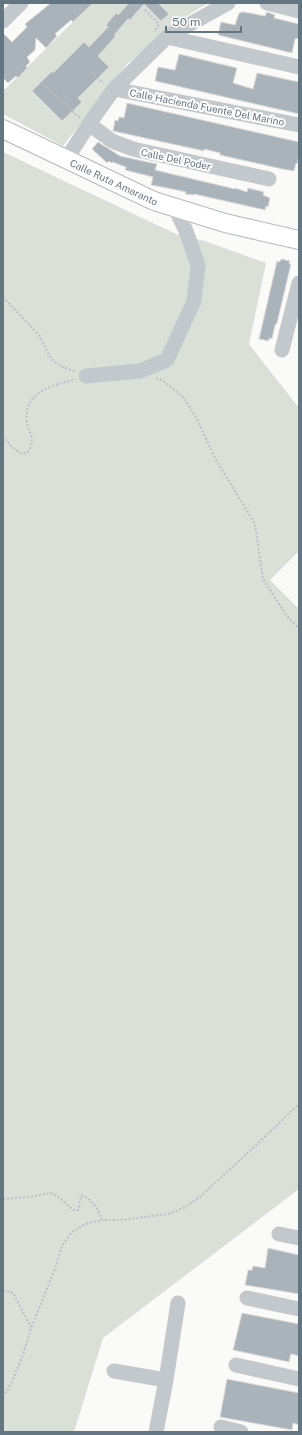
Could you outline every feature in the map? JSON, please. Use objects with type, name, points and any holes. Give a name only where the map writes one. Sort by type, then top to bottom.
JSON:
[{"type":"main road","name":"Calle Ruta Amaranto","points":[[3,129],[154,201],[225,223],[299,240]]},
{"type":"street","points":[[3,21],[21,3]]},
{"type":"street","points":[[66,160],[110,88],[167,37],[228,3]]},
{"type":"street","points":[[267,3],[299,11]]},
{"type":"street","points":[[167,37],[299,67]]},
{"type":"street","name":"Calle Hacienda Fuente Del Marino","points":[[110,88],[299,125]]},
{"type":"street","name":"Calle Del Poder","points":[[89,124],[112,141],[133,149],[269,179]]},
{"type":"street","points":[[86,376],[140,371],[167,360],[194,302],[198,265],[186,231],[175,208]]},
{"type":"street","points":[[282,350],[299,283]]},
{"type":"street","points":[[279,1234],[299,1238]]},
{"type":"street","points":[[247,1298],[299,1309]]},
{"type":"street","points":[[156,1432],[178,1303]]},
{"type":"street","points":[[236,1365],[299,1379]]},
{"type":"street","points":[[114,1371],[166,1380]]},
{"type":"street","points":[[221,1427],[241,1432]]},
{"type":"path","points":[[91,72],[110,88]]},
{"type":"path","points":[[43,84],[81,119],[89,124]]},
{"type":"path","points":[[3,297],[39,335],[51,359],[61,366],[86,376]]},
{"type":"path","points":[[140,371],[162,380],[182,397],[196,417],[216,460],[255,524],[263,579],[287,616],[299,629]]},
{"type":"path","points":[[3,436],[7,442],[22,454],[28,452],[32,446],[31,434],[27,422],[28,405],[35,394],[55,385],[86,376]]},
{"type":"path","points":[[3,1397],[12,1382],[24,1352],[31,1328],[55,1269],[62,1246],[70,1233],[85,1224],[102,1220],[120,1220],[169,1214],[185,1207],[201,1196],[299,1104]]},
{"type":"path","points":[[3,1199],[29,1197],[51,1193],[61,1199],[73,1210],[78,1210],[81,1196],[84,1196],[91,1200],[98,1208],[102,1220]]},
{"type":"path","points":[[3,1290],[13,1293],[31,1328]]},
{"type":"shaded area","points":[[92,3],[208,3],[182,19],[127,64],[63,146],[3,114],[3,91]]},
{"type":"shaded area","points":[[3,152],[176,234],[205,241],[266,263],[249,344],[299,408],[299,551],[270,580],[299,609],[299,1189],[103,1338],[74,1432],[3,1432]]},
{"type":"building","points":[[51,3],[93,3],[73,22],[71,20],[55,34],[57,36],[46,48],[36,38],[35,50],[27,57],[30,62],[26,66],[27,68],[18,78],[16,76],[8,83],[3,78],[3,33],[12,42],[27,27],[25,24]]},
{"type":"building","points":[[129,3],[158,3],[169,14],[161,21],[144,4],[130,20],[128,19],[115,34],[115,37],[98,56],[109,67],[78,98],[82,102],[62,121],[32,91],[52,71],[53,73],[84,42],[89,47],[108,27],[106,25],[116,13],[118,15]]},
{"type":"building","points":[[241,12],[265,16],[267,12],[275,15],[274,18],[299,24],[299,38],[295,39],[292,53],[218,35],[221,22],[235,25],[239,13]]},
{"type":"building","points":[[179,54],[237,68],[233,83],[253,89],[257,73],[299,82],[299,114],[155,81],[158,67],[175,70]]},
{"type":"building","points":[[127,103],[299,142],[299,156],[297,164],[296,163],[294,171],[282,169],[220,155],[220,153],[204,149],[204,151],[113,131],[115,120],[118,121],[119,117],[124,118]]},
{"type":"building","points":[[98,142],[120,156],[157,164],[155,170],[247,192],[248,188],[264,192],[263,195],[270,198],[268,207],[266,206],[265,210],[194,194],[185,194],[186,192],[151,185],[153,177],[125,170],[126,167],[112,162],[111,163],[109,161],[107,163],[92,149]]},
{"type":"building","points":[[281,259],[290,261],[289,264],[291,264],[277,323],[275,325],[272,339],[269,338],[269,341],[259,339],[277,261],[280,262]]},
{"type":"building","points":[[268,1248],[299,1255],[299,1294],[245,1285],[248,1270],[252,1270],[253,1266],[265,1268]]},
{"type":"building","points":[[242,1313],[299,1324],[299,1356],[291,1354],[289,1362],[233,1350]]},
{"type":"building","points":[[227,1379],[299,1393],[299,1425],[293,1423],[292,1430],[220,1417]]}]
